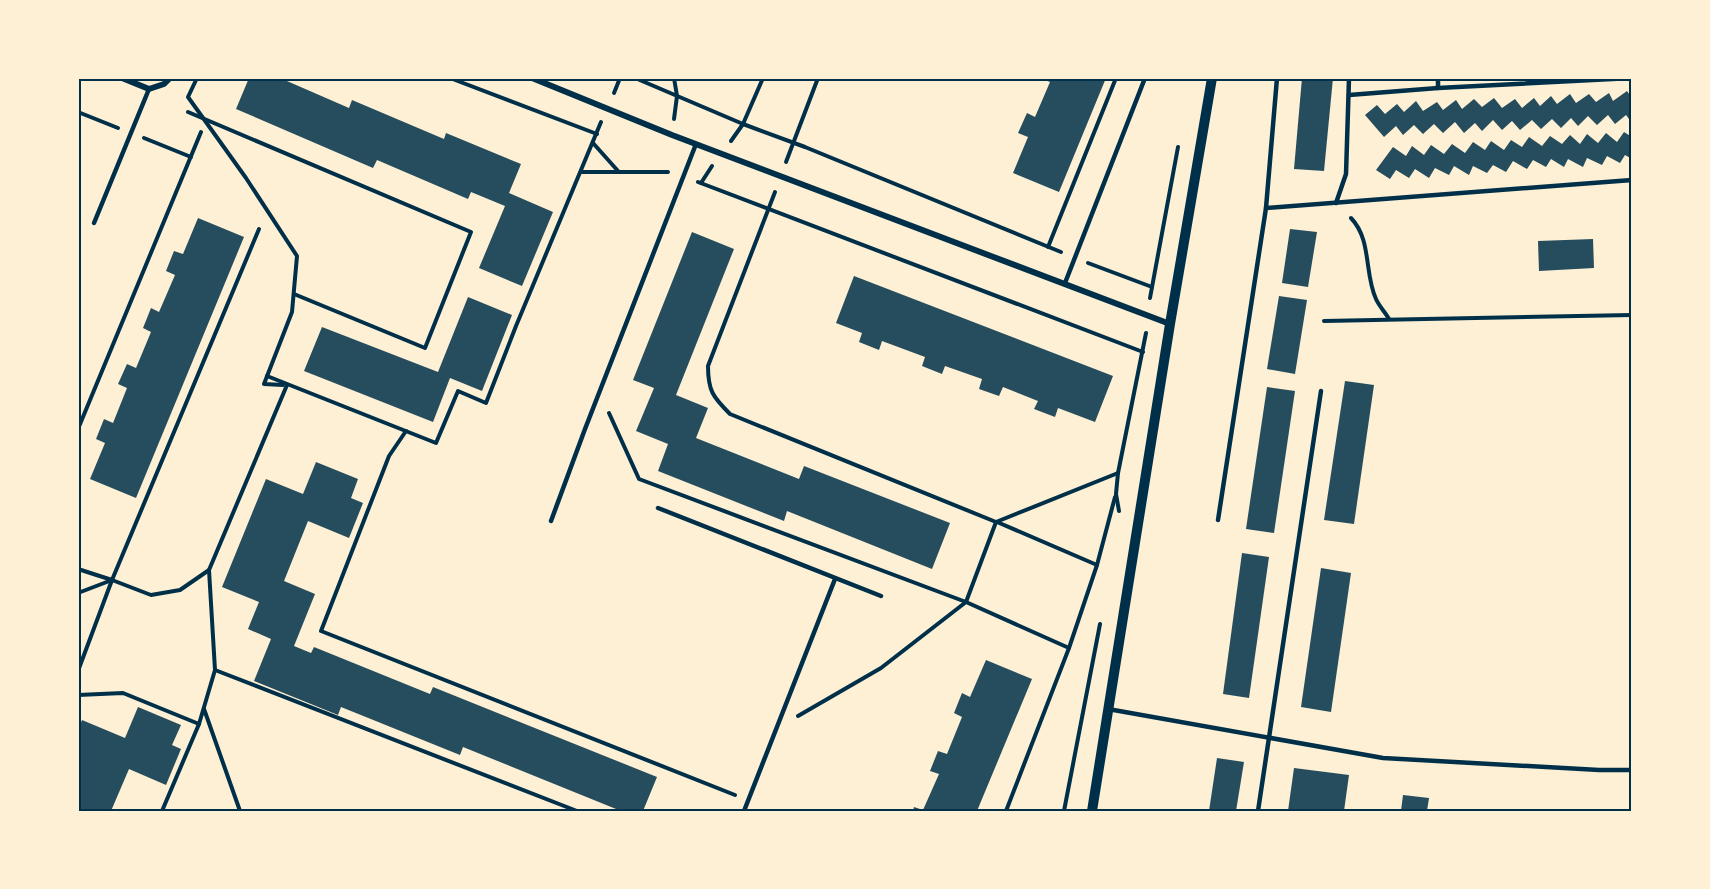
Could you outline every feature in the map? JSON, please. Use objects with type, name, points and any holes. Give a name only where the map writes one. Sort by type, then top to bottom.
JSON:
[{"type":"street","points":[[122,78],[148,89],[164,84],[170,78]]},
{"type":"street","points":[[532,78],[672,135],[1170,324]]},
{"type":"street","points":[[1092,811],[1212,78]]},
{"type":"lane","points":[[1065,283],[1145,78]]},
{"type":"lane","points":[[1218,520],[1266,208],[1276,78]]},
{"type":"lane","points":[[1336,203],[1346,174],[1349,78]]},
{"type":"lane","points":[[1438,78],[1438,88]]},
{"type":"lane","points":[[1349,95],[1541,80],[1632,78]]},
{"type":"lane","points":[[94,223],[148,89]]},
{"type":"lane","points":[[551,521],[696,144]]},
{"type":"lane","points":[[1266,208],[1632,180]]},
{"type":"lane","points":[[1257,811],[1321,391]]},
{"type":"lane","points":[[658,508],[881,596]]},
{"type":"lane","points":[[744,811],[835,579]]},
{"type":"lane","points":[[1108,709],[1383,758],[1632,770]]},
{"type":"path","points":[[197,78],[189,97],[297,256],[292,312],[264,384],[287,385]]},
{"type":"path","points":[[450,78],[597,134]]},
{"type":"path","points":[[635,78],[743,124],[1152,287]]},
{"type":"path","points":[[672,135],[677,96],[674,78]]},
{"type":"path","points":[[700,183],[743,124],[763,78]]},
{"type":"path","points":[[818,78],[708,366],[708,383],[715,399],[730,414],[1097,565]]},
{"type":"path","points":[[1048,247],[1116,78]]},
{"type":"path","points":[[267,376],[436,443],[458,391],[486,403],[607,108]]},
{"type":"path","points":[[188,112],[471,232],[425,348],[294,294]]},
{"type":"path","points":[[78,429],[201,132]]},
{"type":"path","points":[[1006,811],[1069,648],[1097,565],[1116,494],[1180,136]]},
{"type":"path","points":[[593,143],[619,172]]},
{"type":"path","points":[[582,172],[685,171],[692,180],[1143,352]]},
{"type":"path","points":[[1336,203],[1358,226],[1365,246],[1376,299],[1390,319]]},
{"type":"path","points":[[78,670],[112,580],[259,229]]},
{"type":"path","points":[[1323,321],[1632,315]]},
{"type":"path","points":[[162,811],[199,724],[215,670],[209,570],[287,385]]},
{"type":"path","points":[[605,405],[639,479],[966,602],[1069,648]]},
{"type":"path","points":[[406,431],[389,456],[321,631],[748,801]]},
{"type":"path","points":[[777,729],[881,668],[966,602],[996,522],[1118,473]]},
{"type":"path","points":[[1116,494],[1120,515]]},
{"type":"path","points":[[78,569],[151,595],[180,590],[209,570]]},
{"type":"path","points":[[78,593],[112,580]]},
{"type":"path","points":[[1064,811],[1101,618]]},
{"type":"path","points":[[215,670],[577,811]]},
{"type":"path","points":[[78,695],[123,693],[199,724]]},
{"type":"path","points":[[204,708],[240,811]]},
{"type":"building","points":[[249,78],[280,78],[349,108],[352,100],[444,139],[446,133],[521,164],[509,193],[553,212],[522,286],[479,268],[505,206],[471,192],[468,199],[377,160],[373,168],[236,109]]},
{"type":"building","points":[[1040,78],[1106,78],[1059,192],[1013,173],[1028,137],[1018,133],[1027,113],[1035,117],[1050,82]]},
{"type":"building","points":[[1302,78],[1333,78],[1324,171],[1294,169]]},
{"type":"building","points":[[1627,91],[1632,98],[1632,123],[1626,115],[1615,124],[1608,115],[1597,125],[1588,116],[1578,126],[1571,118],[1561,128],[1552,119],[1541,129],[1532,120],[1520,130],[1512,121],[1502,130],[1493,120],[1482,131],[1475,123],[1464,133],[1455,122],[1443,133],[1434,124],[1423,134],[1414,125],[1403,135],[1396,126],[1384,137],[1365,115],[1377,105],[1385,114],[1397,104],[1404,112],[1416,101],[1423,111],[1437,102],[1443,110],[1456,100],[1462,109],[1474,99],[1482,107],[1494,98],[1502,108],[1515,99],[1522,108],[1534,98],[1540,106],[1551,96],[1557,104],[1570,94],[1576,103],[1589,94],[1596,102],[1609,93],[1613,101]]},
{"type":"building","points":[[1624,132],[1632,137],[1632,159],[1625,155],[1620,163],[1607,156],[1602,165],[1587,158],[1583,167],[1568,159],[1564,167],[1551,159],[1546,167],[1533,160],[1527,169],[1513,161],[1506,172],[1493,165],[1487,173],[1473,166],[1469,175],[1454,166],[1449,175],[1435,168],[1429,178],[1415,169],[1409,178],[1396,170],[1390,179],[1376,170],[1393,147],[1406,156],[1412,146],[1424,155],[1431,145],[1444,154],[1452,144],[1465,153],[1473,142],[1485,150],[1491,141],[1504,150],[1511,140],[1522,147],[1529,137],[1542,146],[1550,136],[1562,144],[1570,135],[1580,144],[1587,134],[1598,143],[1606,133],[1617,142]]},
{"type":"building","points":[[198,218],[244,237],[136,498],[90,479],[105,443],[96,439],[104,419],[113,423],[127,388],[118,384],[127,364],[136,368],[151,332],[143,328],[151,308],[159,312],[175,275],[166,271],[174,251],[183,254]]},
{"type":"building","points":[[1290,229],[1317,232],[1308,287],[1282,283]]},
{"type":"building","points":[[692,232],[734,249],[676,395],[708,408],[696,438],[799,479],[804,466],[950,523],[932,569],[787,511],[784,521],[658,471],[668,444],[636,431],[654,388],[633,380]]},
{"type":"building","points":[[1593,239],[1594,268],[1539,271],[1538,241]]},
{"type":"building","points":[[854,276],[1113,376],[1095,422],[1058,408],[1055,417],[1034,409],[1038,401],[1003,387],[999,396],[979,389],[982,379],[945,366],[942,374],[922,366],[925,357],[882,341],[879,350],[859,342],[862,333],[836,323]]},
{"type":"building","points":[[1279,296],[1307,300],[1295,374],[1267,369]]},
{"type":"building","points":[[468,297],[512,315],[482,391],[450,378],[433,422],[304,371],[322,327],[438,372]]},
{"type":"building","points":[[1345,381],[1374,385],[1354,524],[1324,520]]},
{"type":"building","points":[[1267,387],[1295,391],[1274,533],[1246,529]]},
{"type":"building","points":[[316,462],[358,479],[351,498],[363,503],[349,538],[308,521],[284,581],[315,594],[294,646],[311,653],[314,647],[430,694],[433,687],[657,777],[643,811],[621,811],[463,747],[460,755],[341,707],[338,715],[254,681],[271,639],[248,629],[259,602],[222,587],[266,479],[303,494]]},
{"type":"building","points":[[1242,553],[1269,557],[1249,698],[1223,694]]},
{"type":"building","points":[[1321,568],[1351,573],[1331,712],[1301,707]]},
{"type":"building","points":[[986,660],[1032,679],[977,811],[913,811],[914,807],[923,810],[939,774],[930,771],[938,751],[947,754],[962,717],[954,713],[962,693],[970,697]]},
{"type":"building","points":[[138,707],[181,725],[172,745],[181,749],[166,785],[129,769],[111,811],[78,811],[80,758],[78,757],[78,729],[82,720],[125,738]]},
{"type":"building","points":[[1217,758],[1244,762],[1236,811],[1209,811]]},
{"type":"building","points":[[1294,768],[1349,775],[1344,811],[1288,811]]},
{"type":"building","points":[[1403,795],[1429,798],[1427,811],[1401,811]]}]
